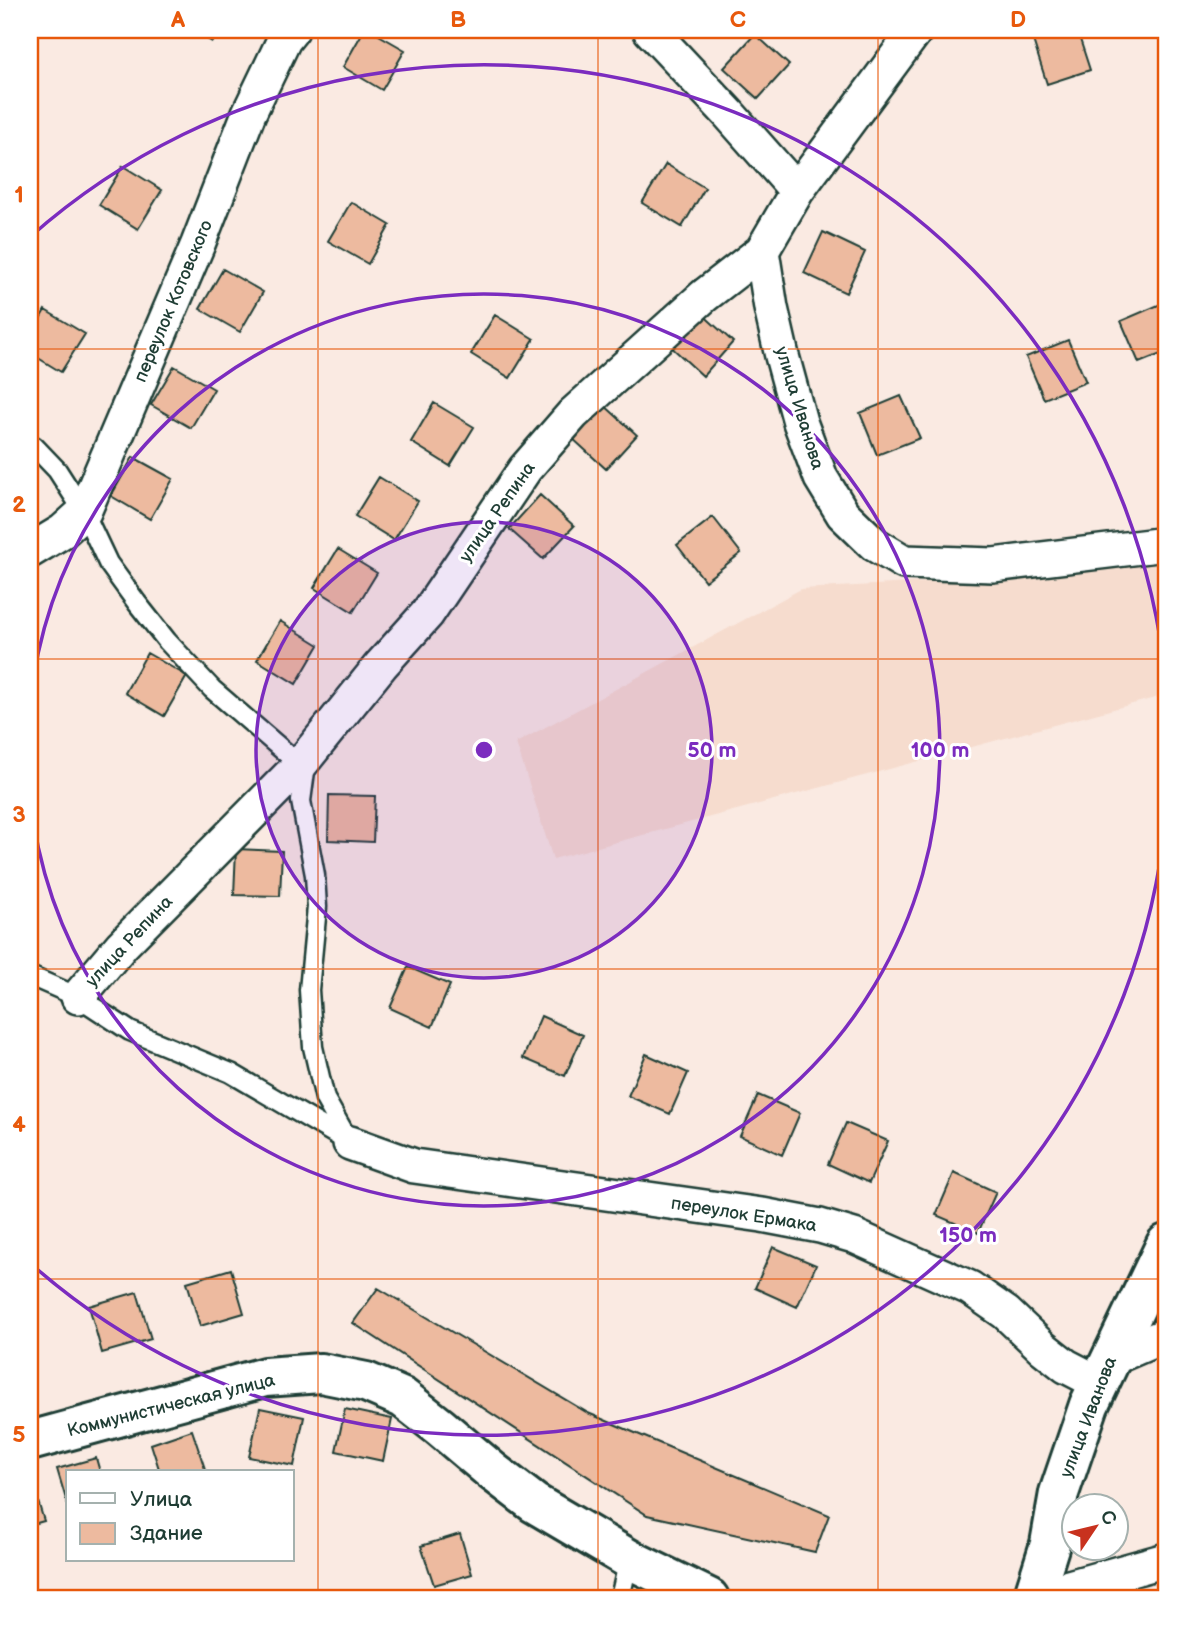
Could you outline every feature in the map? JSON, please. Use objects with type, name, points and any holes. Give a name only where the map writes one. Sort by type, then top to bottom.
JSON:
[{"type":"street","name":"переулок Котовского","points":[[30,551],[63,531],[84,512],[198,244],[249,113],[292,30]]},
{"type":"street","points":[[650,30],[797,191]]},
{"type":"street","name":"улица Репина","points":[[78,997],[122,945],[303,761],[381,665],[427,614],[525,468],[565,423],[704,296],[762,250],[797,191],[916,30]]},
{"type":"street","name":"улица Иванова","points":[[762,250],[782,356],[800,422],[821,478],[843,514],[874,544],[904,562],[993,565],[1166,544]]},
{"type":"street","name":"переулок Ермака","points":[[350,1143],[414,1166],[762,1214],[854,1236],[970,1288],[1006,1313],[1066,1367],[1105,1371]]},
{"type":"street","name":"улица Иванова","points":[[1033,1598],[1050,1544],[1059,1493],[1090,1405],[1166,1244]]},
{"type":"street","points":[[1105,1371],[1166,1335]]},
{"type":"street","name":"Коммунистическая улица","points":[[30,1441],[265,1377],[321,1373],[366,1381],[403,1398],[534,1503],[629,1559],[709,1598]]},
{"type":"street","points":[[1033,1598],[1166,1560]]},
{"type":"lane","points":[[30,444],[57,470],[84,512],[108,563],[167,641],[212,689],[303,761],[302,801],[315,875],[317,907],[309,990],[313,1047],[325,1099],[350,1143]]},
{"type":"lane","points":[[30,976],[78,997],[130,1031],[230,1073],[350,1143]]},
{"type":"lane","points":[[620,1598],[629,1559]]},
{"type":"shaded area","points":[[1166,560],[1166,695],[553,859],[516,743],[801,589],[1020,577]]},
{"type":"building","points":[[192,30],[220,30],[212,42]]},
{"type":"building","points":[[364,30],[370,30],[405,50],[382,90],[343,67]]},
{"type":"building","points":[[1066,30],[1077,30],[1090,70],[1047,84],[1033,40]]},
{"type":"building","points":[[755,34],[789,65],[758,99],[724,68]]},
{"type":"building","points":[[666,164],[705,188],[682,227],[642,203]]},
{"type":"building","points":[[123,166],[162,190],[138,229],[99,205]]},
{"type":"building","points":[[351,202],[390,225],[368,264],[328,241]]},
{"type":"building","points":[[823,232],[865,252],[846,293],[804,273]]},
{"type":"building","points":[[223,269],[263,292],[240,332],[200,309]]},
{"type":"building","points":[[1163,303],[1166,311],[1166,352],[1139,363],[1121,321]]},
{"type":"building","points":[[45,310],[85,334],[61,372],[30,353],[30,336]]},
{"type":"building","points":[[699,311],[733,342],[703,376],[669,345]]},
{"type":"building","points":[[495,315],[534,339],[510,378],[471,354]]},
{"type":"building","points":[[1068,340],[1086,382],[1044,399],[1026,357]]},
{"type":"building","points":[[174,366],[214,389],[191,428],[151,405]]},
{"type":"building","points":[[901,396],[920,438],[877,455],[860,413]]},
{"type":"building","points":[[434,403],[474,427],[450,466],[411,442]]},
{"type":"building","points":[[603,404],[637,435],[606,469],[572,438]]},
{"type":"building","points":[[133,457],[173,479],[150,519],[111,496]]},
{"type":"building","points":[[379,477],[418,501],[394,540],[355,516]]},
{"type":"building","points":[[540,495],[574,526],[543,559],[509,529]]},
{"type":"building","points":[[713,517],[741,553],[705,581],[677,545]]},
{"type":"building","points":[[338,549],[377,573],[353,612],[314,588]]},
{"type":"building","points":[[280,621],[319,645],[296,684],[257,660]]},
{"type":"building","points":[[147,653],[187,676],[164,716],[125,693]]},
{"type":"building","points":[[329,795],[375,796],[373,842],[328,840]]},
{"type":"building","points":[[236,849],[282,851],[280,896],[234,895]]},
{"type":"building","points":[[408,967],[450,985],[432,1027],[390,1008]]},
{"type":"building","points":[[541,1016],[583,1035],[565,1076],[523,1058]]},
{"type":"building","points":[[646,1054],[688,1073],[670,1114],[628,1096]]},
{"type":"building","points":[[758,1095],[800,1113],[782,1155],[740,1136]]},
{"type":"building","points":[[846,1123],[888,1141],[869,1183],[828,1164]]},
{"type":"building","points":[[954,1173],[996,1192],[978,1233],[936,1215]]},
{"type":"building","points":[[773,1247],[816,1265],[797,1307],[755,1288]]},
{"type":"building","points":[[231,1269],[244,1313],[200,1326],[187,1282]]},
{"type":"building","points":[[378,1288],[588,1413],[829,1515],[815,1552],[647,1515],[353,1323]]},
{"type":"building","points":[[137,1292],[151,1339],[102,1353],[89,1306]]},
{"type":"building","points":[[260,1408],[304,1417],[294,1466],[249,1457]]},
{"type":"building","points":[[345,1409],[392,1419],[383,1461],[336,1451]]},
{"type":"building","points":[[192,1430],[205,1470],[159,1470],[151,1444]]},
{"type":"building","points":[[96,1458],[99,1470],[66,1470],[66,1499],[57,1469]]},
{"type":"building","points":[[30,1475],[44,1521],[30,1525]]},
{"type":"building","points":[[460,1534],[472,1574],[434,1585],[421,1546]]}]
